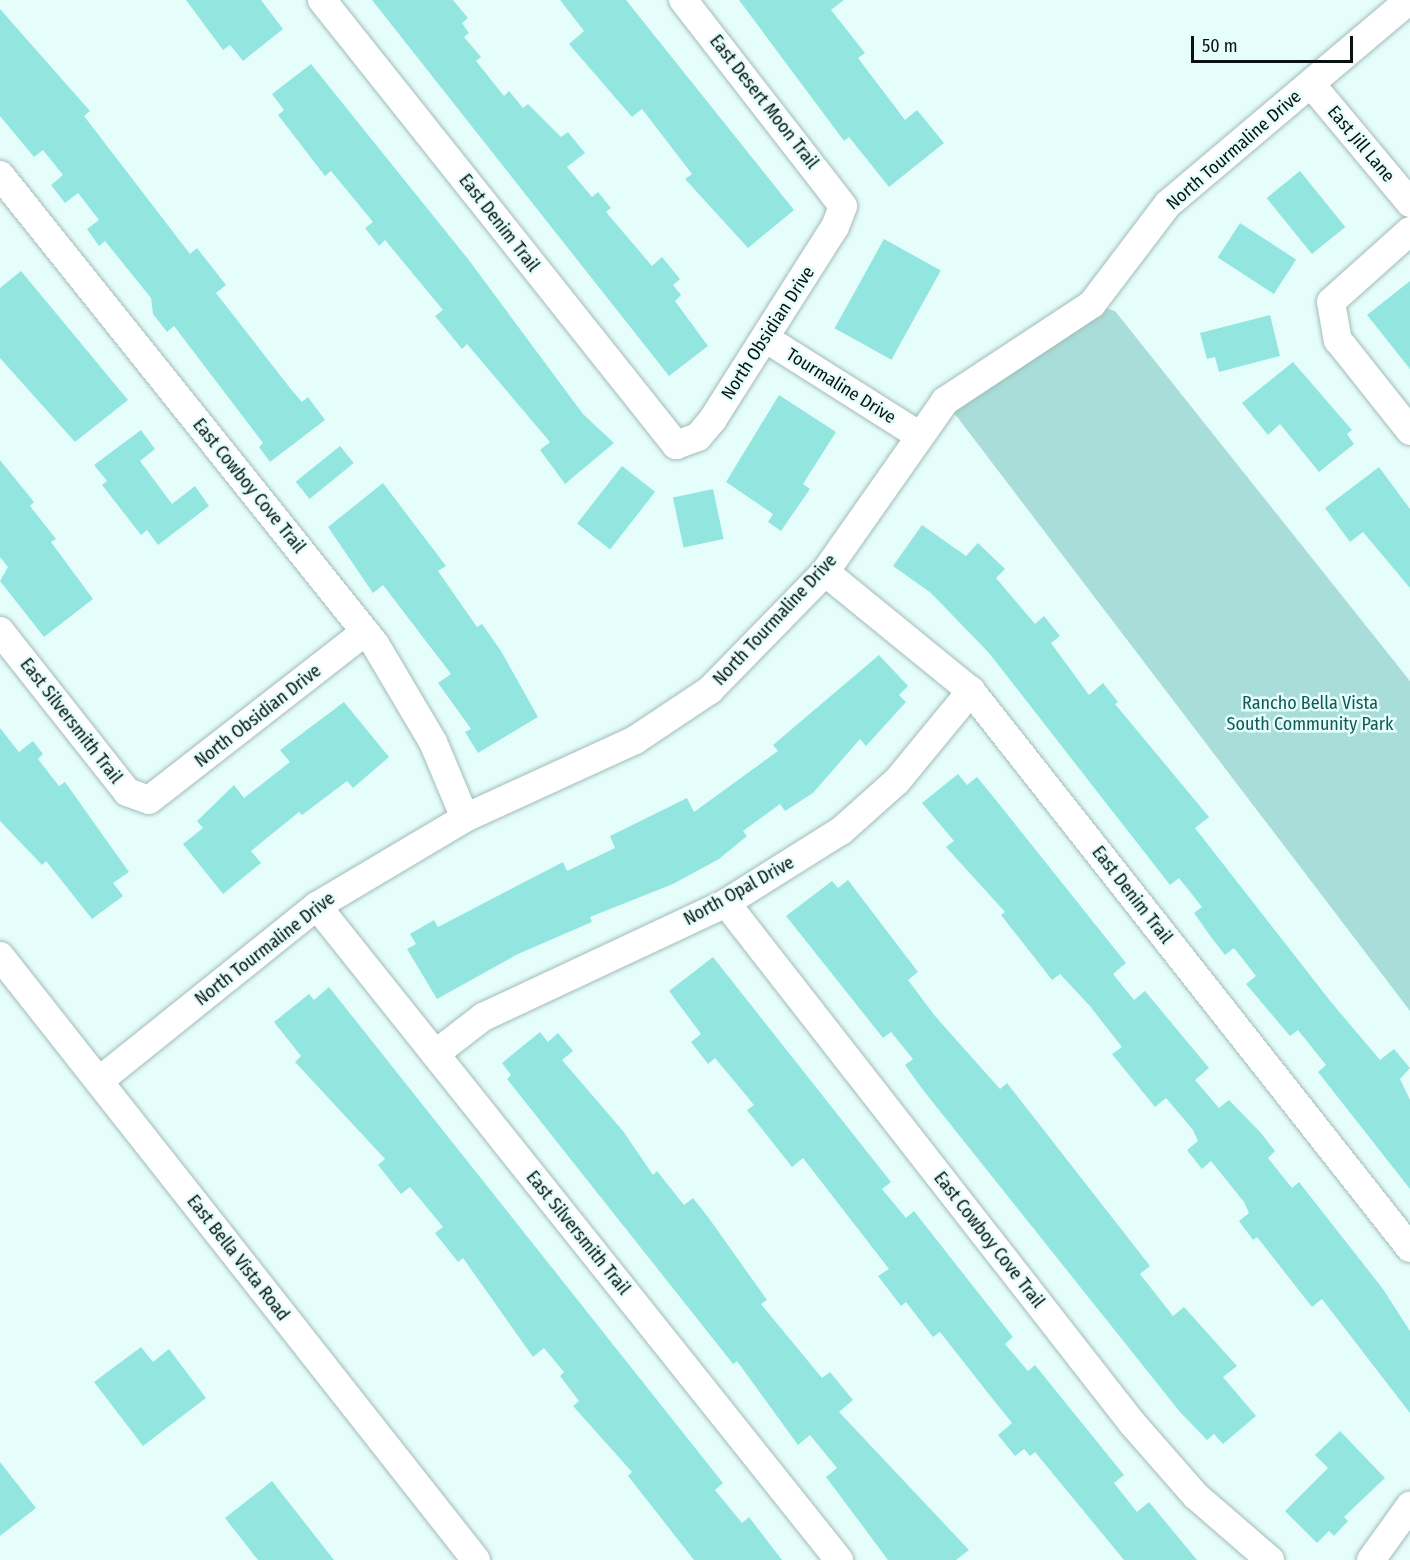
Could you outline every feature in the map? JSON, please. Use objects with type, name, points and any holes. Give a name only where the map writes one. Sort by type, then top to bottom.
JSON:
[{"type":"street","name":"East Denim Trail","points":[[322,0],[676,445]]},
{"type":"street","name":"East Desert Moon Trail","points":[[683,0],[843,206]]},
{"type":"street","name":"North Tourmaline Drive","points":[[99,1081],[317,906],[465,818],[634,740],[710,690],[825,572],[917,434],[945,400],[1092,304],[1168,204],[1409,0]]},
{"type":"street","name":"East Jill Lane","points":[[1311,84],[1410,203]]},
{"type":"street","name":"East Cowboy Cove Trail","points":[[0,175],[365,632],[433,742],[465,818]]},
{"type":"street","name":"North Obsidian Drive","points":[[676,445],[698,437],[713,419],[765,338],[843,206]]},
{"type":"street","points":[[1410,231],[1331,302],[1332,323],[1338,340],[1410,431]]},
{"type":"street","name":"Tourmaline Drive","points":[[765,338],[917,434]]},
{"type":"street","name":"East Denim Trail","points":[[825,572],[971,691],[1410,1248]]},
{"type":"street","name":"East Silversmith Trail","points":[[0,631],[127,792],[149,800]]},
{"type":"street","name":"North Obsidian Drive","points":[[149,800],[365,632]]},
{"type":"street","name":"North Opal Drive","points":[[435,1054],[483,1017],[726,903],[841,831],[897,781],[971,691]]},
{"type":"street","name":"East Cowboy Cove Trail","points":[[726,903],[1132,1423],[1196,1496],[1270,1560]]},
{"type":"street","name":"East Silversmith Trail","points":[[317,906],[839,1560]]},
{"type":"street","name":"East Bella Vista Road","points":[[0,956],[476,1560]]},
{"type":"street","points":[[1371,1560],[1410,1506]]},
{"type":"green space","name":"Rancho Bella Vista South Community Park","points":[[1092,304],[1115,311],[1410,681],[1410,1011],[945,401]]},
{"type":"building","points":[[186,0],[261,0],[283,29],[243,61],[230,45],[223,50]]},
{"type":"building","points":[[372,0],[453,0],[468,18],[462,23],[469,33],[464,37],[481,57],[476,61],[504,96],[509,91],[523,108],[528,104],[561,137],[568,132],[585,153],[567,167],[592,197],[598,192],[611,208],[606,212],[652,266],[662,257],[680,279],[673,285],[681,295],[675,301],[708,346],[669,376]]},
{"type":"building","points":[[560,0],[626,0],[794,210],[748,248],[685,179],[692,174],[642,109],[632,117],[569,44],[584,31]]},
{"type":"building","points":[[739,0],[844,0],[831,10],[865,53],[858,58],[905,120],[917,110],[944,143],[889,187],[849,137],[844,141]]},
{"type":"building","points":[[0,9],[90,111],[84,116],[190,254],[197,248],[226,285],[216,293],[290,388],[302,402],[308,397],[325,420],[270,462],[259,447],[263,443],[174,326],[167,332],[153,314],[151,298],[105,241],[99,246],[87,229],[99,220],[78,193],[65,203],[51,185],[63,175],[43,150],[34,157],[0,116]]},
{"type":"building","points":[[311,64],[468,259],[583,414],[614,443],[565,484],[540,450],[550,442],[467,344],[462,349],[435,316],[443,310],[385,240],[379,246],[365,228],[373,222],[331,171],[325,176],[278,115],[284,110],[272,94]]},
{"type":"building","points":[[1300,171],[1345,227],[1312,254],[1267,198]]},
{"type":"building","points":[[1240,223],[1296,259],[1274,294],[1218,257]]},
{"type":"building","points":[[884,239],[941,271],[891,360],[835,328]]},
{"type":"building","points":[[21,271],[128,400],[75,442],[0,358],[0,288]]},
{"type":"building","points":[[1410,281],[1410,369],[1367,315]]},
{"type":"building","points":[[1270,315],[1280,356],[1219,372],[1215,357],[1207,359],[1200,333]]},
{"type":"building","points":[[1293,362],[1352,430],[1347,434],[1354,444],[1319,472],[1280,424],[1268,435],[1242,403]]},
{"type":"building","points":[[779,395],[836,432],[803,484],[810,489],[781,531],[768,522],[773,514],[726,482]]},
{"type":"building","points":[[141,430],[155,449],[140,461],[172,504],[195,486],[209,506],[158,545],[147,530],[141,535],[102,485],[107,481],[94,465]]},
{"type":"building","points":[[340,446],[354,463],[310,499],[296,482]]},
{"type":"building","points":[[0,460],[34,502],[30,506],[56,539],[51,542],[93,599],[44,637],[0,581],[8,567],[0,557]]},
{"type":"building","points":[[622,466],[655,492],[610,549],[577,524]]},
{"type":"building","points":[[1379,467],[1410,509],[1410,588],[1363,532],[1350,542],[1325,508]]},
{"type":"building","points":[[383,483],[446,566],[438,571],[477,627],[482,624],[501,651],[538,717],[478,753],[465,732],[471,729],[438,683],[451,674],[383,585],[373,593],[328,527]]},
{"type":"building","points":[[713,489],[724,539],[683,547],[673,498]]},
{"type":"building","points":[[922,525],[966,556],[978,543],[1005,569],[996,578],[1035,624],[1044,616],[1060,636],[1051,643],[1089,695],[1103,683],[1118,702],[1115,704],[1209,817],[1195,828],[1331,1002],[1380,1060],[1394,1049],[1410,1068],[1400,1079],[1410,1100],[1410,1189],[1318,1072],[1326,1065],[1298,1030],[1290,1036],[1246,984],[1256,976],[1234,948],[1225,955],[1211,937],[1194,913],[1202,907],[1179,878],[1170,885],[989,653],[931,593],[893,566]]},
{"type":"building","points":[[879,655],[908,686],[899,695],[906,702],[866,746],[860,739],[813,793],[785,811],[780,804],[743,831],[747,836],[719,859],[673,884],[590,917],[592,922],[518,954],[437,999],[407,949],[416,944],[410,934],[434,920],[438,927],[563,862],[567,871],[615,848],[610,836],[687,798],[694,812],[778,751],[773,745]]},
{"type":"building","points":[[344,702],[389,757],[353,788],[347,781],[302,815],[299,812],[251,851],[261,863],[223,894],[183,844],[203,828],[197,821],[234,785],[244,798],[290,762],[280,750]]},
{"type":"building","points":[[0,728],[19,752],[33,741],[43,754],[38,759],[59,786],[65,782],[129,872],[113,883],[123,896],[92,919],[46,861],[42,865],[0,821]]},
{"type":"building","points":[[958,774],[967,785],[977,777],[1126,963],[1113,974],[1134,1000],[1145,991],[1209,1068],[1195,1080],[1219,1108],[1229,1100],[1261,1133],[1275,1151],[1268,1158],[1292,1188],[1299,1182],[1383,1289],[1410,1331],[1410,1413],[1322,1299],[1312,1307],[1257,1237],[1253,1240],[1239,1221],[1249,1213],[1244,1202],[1211,1161],[1202,1169],[1187,1150],[1198,1141],[1193,1130],[1166,1098],[1155,1107],[1112,1054],[1122,1047],[1089,1005],[1060,974],[1052,980],[1001,915],[1005,912],[946,847],[954,841],[922,803]]},
{"type":"building","points":[[848,880],[918,972],[908,980],[935,1016],[1000,1089],[1007,1083],[1150,1266],[1140,1274],[1173,1316],[1184,1307],[1237,1366],[1223,1377],[1256,1416],[1223,1444],[1214,1434],[1207,1440],[1180,1412],[923,1090],[905,1065],[913,1059],[891,1032],[883,1038],[786,916],[832,881],[838,888]]},
{"type":"building","points":[[713,957],[891,1182],[882,1189],[906,1218],[914,1211],[1013,1337],[1005,1344],[1028,1371],[1035,1365],[1124,1475],[1114,1483],[1137,1512],[1149,1502],[1197,1560],[1124,1560],[1035,1452],[1030,1456],[1024,1449],[1015,1456],[998,1435],[1012,1423],[940,1332],[933,1337],[906,1302],[901,1306],[878,1276],[889,1269],[803,1158],[792,1167],[747,1110],[754,1105],[715,1058],[708,1064],[691,1042],[701,1034],[669,991]]},
{"type":"building","points":[[329,987],[723,1483],[715,1490],[742,1523],[749,1517],[782,1560],[694,1560],[628,1476],[632,1472],[573,1406],[579,1401],[560,1376],[564,1372],[544,1348],[533,1357],[463,1258],[458,1262],[435,1233],[443,1227],[410,1187],[401,1194],[378,1165],[385,1159],[295,1062],[301,1056],[274,1022],[309,994],[314,1000]]},
{"type":"building","points":[[540,1032],[548,1042],[558,1033],[573,1051],[562,1060],[623,1131],[653,1175],[657,1171],[684,1205],[693,1198],[767,1300],[761,1304],[822,1378],[830,1372],[853,1400],[839,1412],[969,1550],[956,1560],[888,1560],[826,1477],[837,1468],[810,1435],[798,1445],[737,1361],[733,1364],[507,1079],[511,1075],[502,1063]]},
{"type":"building","points":[[141,1347],[153,1362],[169,1349],[206,1398],[143,1446],[94,1382]]},
{"type":"building","points":[[1340,1431],[1385,1478],[1344,1517],[1348,1521],[1334,1536],[1329,1531],[1317,1543],[1285,1511],[1328,1468],[1315,1455]]},
{"type":"building","points":[[0,1462],[36,1508],[0,1536]]},
{"type":"building","points":[[272,1481],[334,1560],[258,1560],[225,1518]]}]
